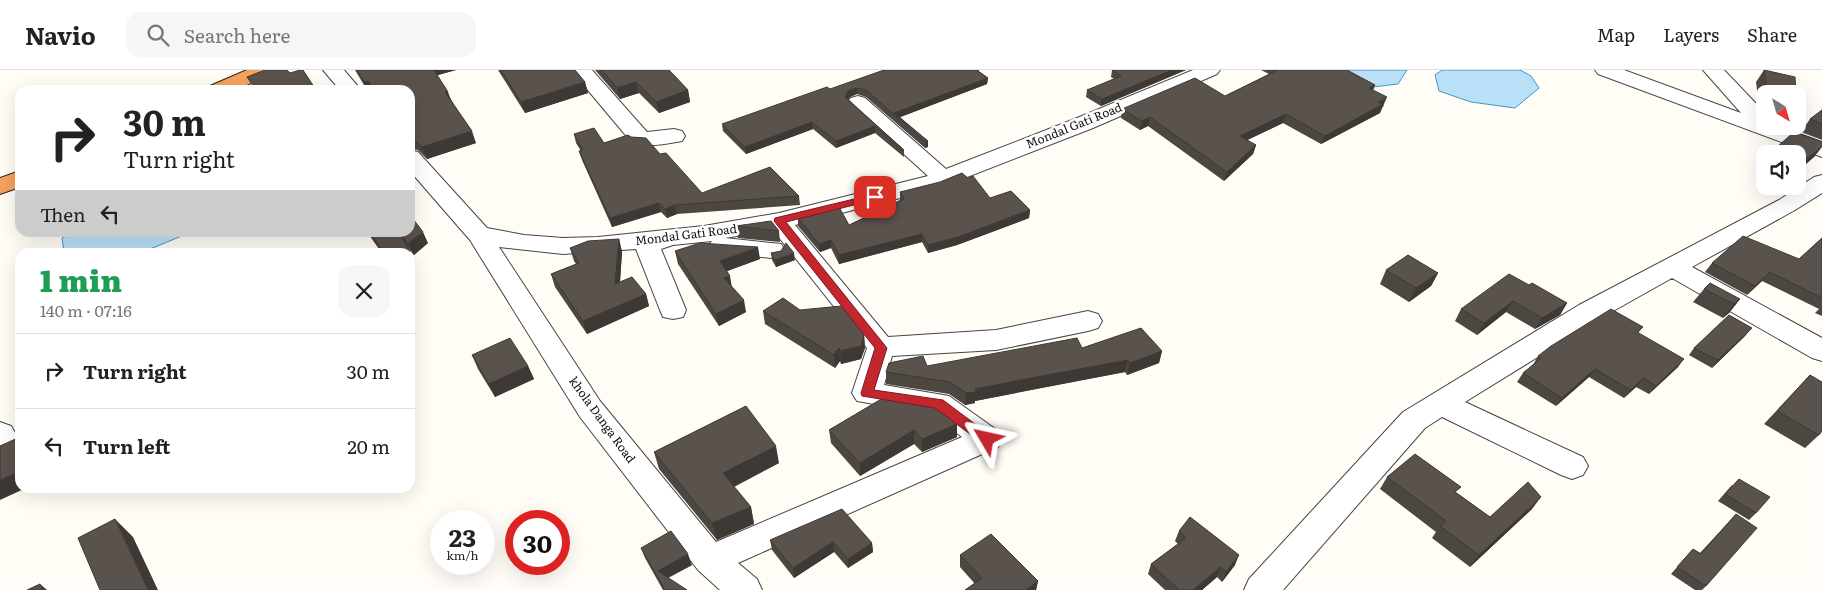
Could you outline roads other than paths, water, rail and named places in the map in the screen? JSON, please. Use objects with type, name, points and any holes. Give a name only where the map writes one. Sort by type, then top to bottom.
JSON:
[{"type":"highway","points":[[228,85],[265,70]]},
{"type":"highway","points":[[0,187],[15,180]]},
{"type":"street","points":[[333,70],[346,85]]},
{"type":"street","points":[[582,70],[641,140],[674,136]]},
{"type":"street","name":"Mondal Gati Road","points":[[479,235],[524,243],[563,246],[704,234],[779,221],[931,183],[1085,123],[1210,70]]},
{"type":"street","points":[[1605,70],[1756,124]]},
{"type":"street","points":[[1713,70],[1756,116]]},
{"type":"street","points":[[858,102],[937,172]]},
{"type":"street","points":[[1784,135],[1822,150]]},
{"type":"street","points":[[415,163],[479,235]]},
{"type":"street","points":[[1261,590],[1414,420],[1555,332],[1818,189]]},
{"type":"street","points":[[672,310],[645,240],[770,257],[779,221]]},
{"type":"street","points":[[779,221],[881,348]]},
{"type":"street","name":"khola Danga Road","points":[[479,235],[590,409],[710,560],[745,590]]},
{"type":"street","points":[[1672,267],[1822,351]]},
{"type":"street","points":[[881,348],[996,340],[1088,320]]},
{"type":"street","points":[[710,560],[987,439],[938,404],[867,393],[881,348]]},
{"type":"street","points":[[1440,403],[1572,466]]},
{"type":"street","points":[[0,434],[6,444],[0,447]]},
{"type":"water","points":[[1342,70],[1407,70],[1398,84],[1373,87]]},
{"type":"water","points":[[1442,70],[1520,70],[1531,76],[1539,88],[1515,108],[1471,102],[1439,91],[1435,75]]},
{"type":"water","points":[[179,237],[153,248],[63,248],[62,238]]}]
